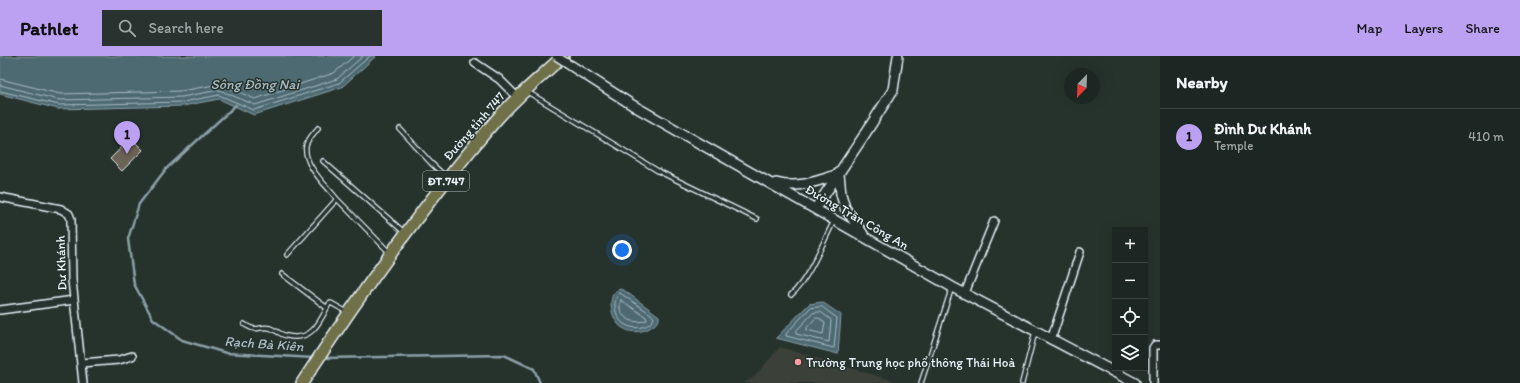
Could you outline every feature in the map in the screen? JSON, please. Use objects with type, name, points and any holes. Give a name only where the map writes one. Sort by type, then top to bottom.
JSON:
[{"type":"main road","name":"Đường tỉnh 747","points":[[346,316],[390,253],[448,178],[498,119],[522,94],[563,56]]},
{"type":"main road","name":"ĐT.747","points":[[302,383],[346,316]]},
{"type":"street","points":[[556,56],[570,66]]},
{"type":"street","points":[[815,209],[892,90],[898,56]]},
{"type":"street","points":[[475,63],[522,94]]},
{"type":"street","name":"Đường Trần Công An","points":[[570,66],[634,106],[952,287],[1035,332],[1135,383]]},
{"type":"street","points":[[764,180],[784,185],[798,186],[817,182],[839,174]]},
{"type":"street","points":[[839,174],[841,194],[845,208],[865,237]]},
{"type":"street","name":"Dư Khánh","points":[[0,197],[61,209],[69,214],[71,219],[71,253],[74,300],[83,383]]},
{"type":"street","points":[[965,293],[994,221]]},
{"type":"street","points":[[1051,340],[1080,252]]},
{"type":"street","points":[[0,310],[74,300]]},
{"type":"street","points":[[1153,383],[1153,348],[1155,345],[1160,345]]},
{"type":"street","points":[[80,363],[119,360],[132,356]]},
{"type":"lane","points":[[522,94],[652,168],[757,219]]},
{"type":"lane","points":[[318,128],[309,139],[306,146],[306,157],[314,170],[337,199],[390,253]]},
{"type":"lane","points":[[400,128],[431,163],[448,178]]},
{"type":"lane","points":[[323,161],[405,233]]},
{"type":"lane","points":[[287,255],[337,199]]},
{"type":"lane","points":[[792,295],[806,278],[835,220]]},
{"type":"lane","points":[[282,274],[327,308]]},
{"type":"lane","points":[[921,383],[952,287]]},
{"type":"lane","points":[[244,324],[254,329],[268,328],[288,337],[308,334],[314,330],[331,303],[346,316]]},
{"type":"lane","points":[[1022,383],[1035,332]]},
{"type":"shaded area","name":"Trường Trung học phổ thông Thái Hoà","points":[[780,347],[901,383],[744,383],[754,377]]},
{"type":"water","name":"Sông Đồng Nai","points":[[0,56],[376,56],[342,87],[254,115],[219,99],[183,106],[58,109],[0,94]]},
{"type":"water","points":[[620,289],[625,291],[659,316],[659,320],[650,328],[645,330],[634,332],[623,328],[618,324],[613,316],[611,305],[613,295]]},
{"type":"water","points":[[822,302],[841,315],[838,354],[776,338],[809,304]]},
{"type":"building","points":[[131,138],[143,150],[122,171],[110,159]]},
{"type":"waterway","name":"Rạch Bà Kiên","points":[[236,105],[166,169],[139,204],[128,239],[134,284],[153,319],[182,340],[226,353],[314,358]]},
{"type":"waterway","name":"Rạch Bà Kiên","points":[[323,358],[504,355],[534,369],[540,383]]},
{"type":"place","name":"Đình Dư Khánh","points":[[127,154]]},
{"type":"place","name":"Trường Trung học phổ thông Thái Hoà","points":[[798,362]]}]
